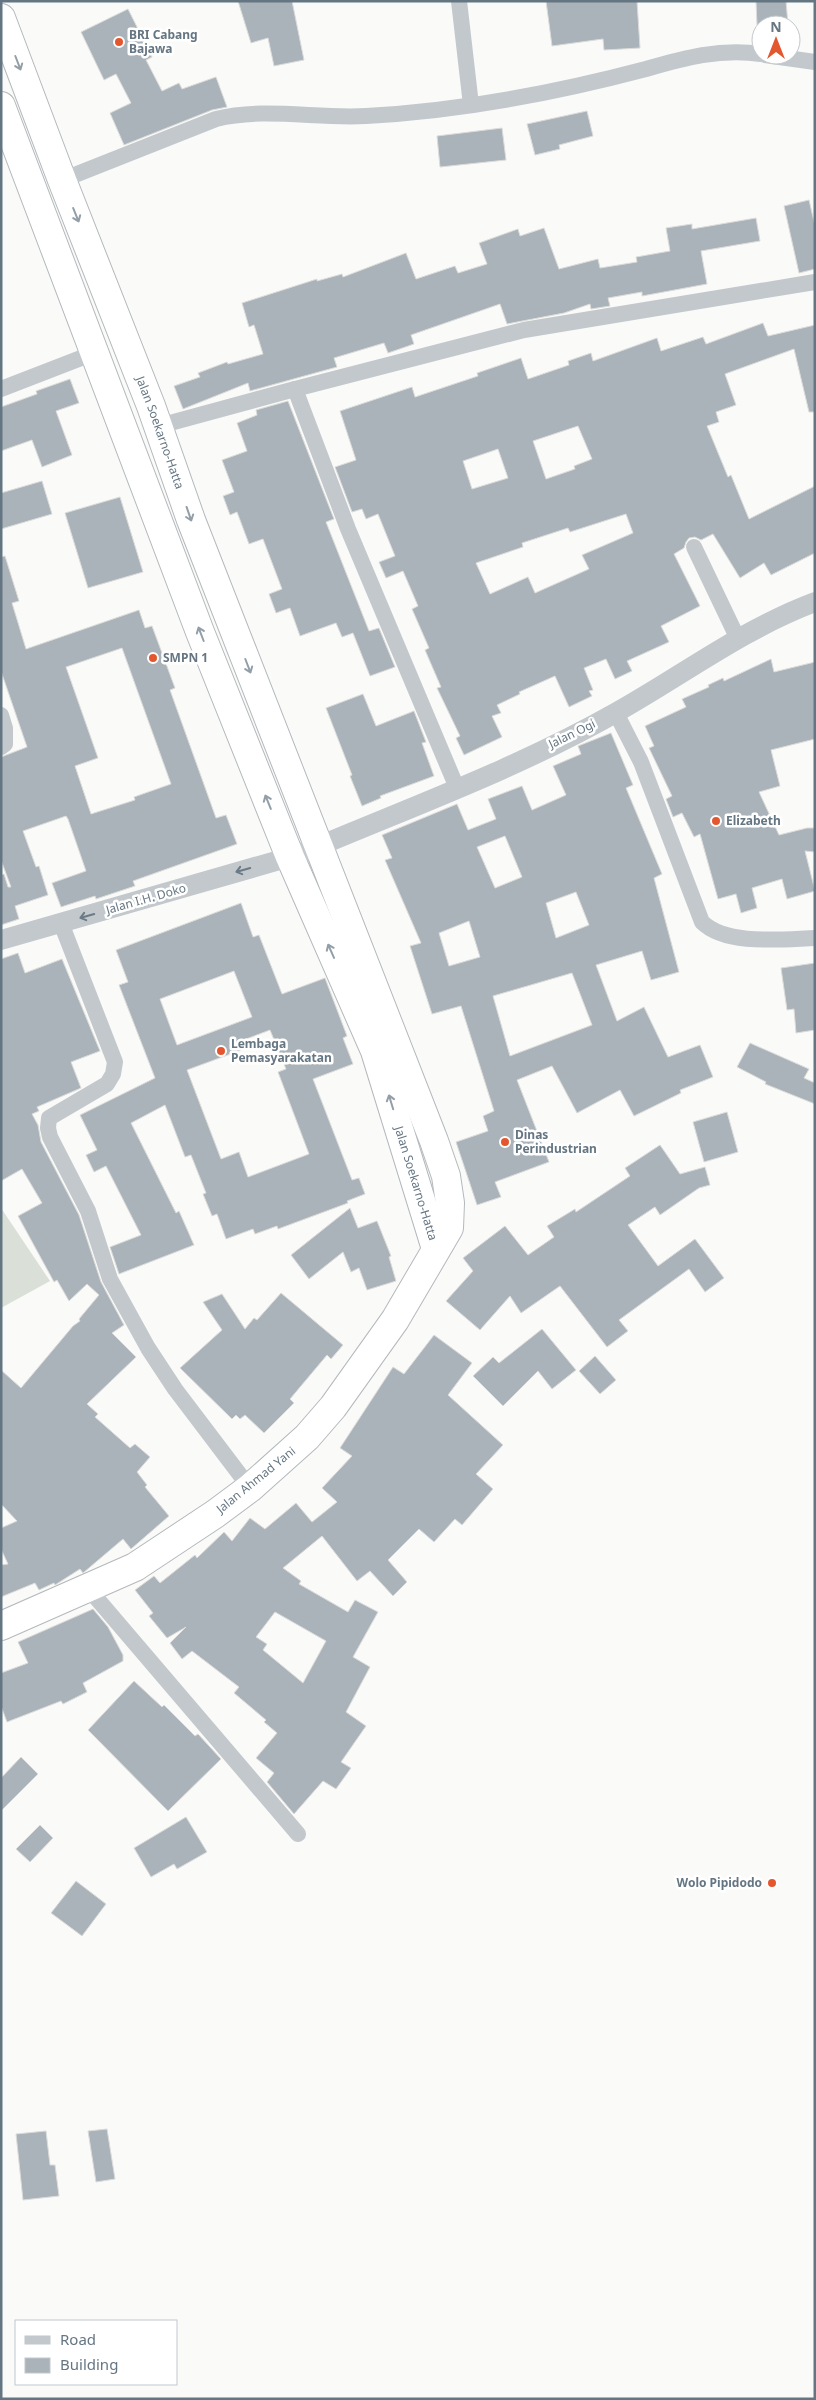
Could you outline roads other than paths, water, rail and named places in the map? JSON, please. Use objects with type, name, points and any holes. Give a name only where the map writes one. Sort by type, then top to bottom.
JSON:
[{"type":"highway","name":"Jalan Soekarno-Hatta","points":[[1,18],[62,180],[155,416],[191,520],[446,1176],[450,1203],[449,1228],[436,1249]]},
{"type":"highway","name":"Jalan Soekarno-Hatta","points":[[1,106],[200,632],[290,857],[375,1051],[436,1249]]},
{"type":"highway","points":[[119,417],[155,416]]},
{"type":"highway","name":"Jalan Ahmad Yani","points":[[1,1626],[87,1587],[135,1568],[207,1520],[250,1488],[307,1437],[333,1407],[395,1320],[436,1249]]},
{"type":"street","points":[[459,1],[471,105]]},
{"type":"street","points":[[62,180],[216,119],[235,114],[366,116],[471,105],[582,85],[694,56],[728,52],[751,53]]},
{"type":"street","points":[[801,60],[815,62]]},
{"type":"street","points":[[155,416],[295,389],[524,330],[815,282]]},
{"type":"street","points":[[1,389],[94,353]]},
{"type":"street","points":[[295,389],[352,538],[457,788]]},
{"type":"street","points":[[694,548],[737,637]]},
{"type":"street","name":"Jalan Ogi","points":[[319,846],[457,788],[616,713],[737,637],[815,602]]},
{"type":"street","points":[[616,713],[641,762],[702,922],[709,929],[720,934],[734,936],[754,938],[815,938]]},
{"type":"street","points":[[1,714],[5,739],[1,747]]},
{"type":"street","points":[[290,857],[319,846]]},
{"type":"street","name":"Jalan I.H. Doko","points":[[1,940],[290,857]]},
{"type":"street","points":[[61,923],[115,1062],[113,1074],[107,1084],[49,1118],[50,1138],[88,1211],[110,1279],[148,1348],[175,1389],[250,1488]]},
{"type":"street","points":[[87,1587],[298,1834]]},
{"type":"place","name":"BRI Cabang Bajawa","points":[[119,42]]},
{"type":"place","name":"SMPN 1","points":[[153,658]]},
{"type":"place","name":"Elizabeth","points":[[716,821]]},
{"type":"place","name":"Lembaga Pemasyarakatan","points":[[221,1051]]},
{"type":"place","name":"Dinas Perindustrian","points":[[505,1142]]},
{"type":"place","name":"Wolo Pipidodo","points":[[772,1883]]}]
